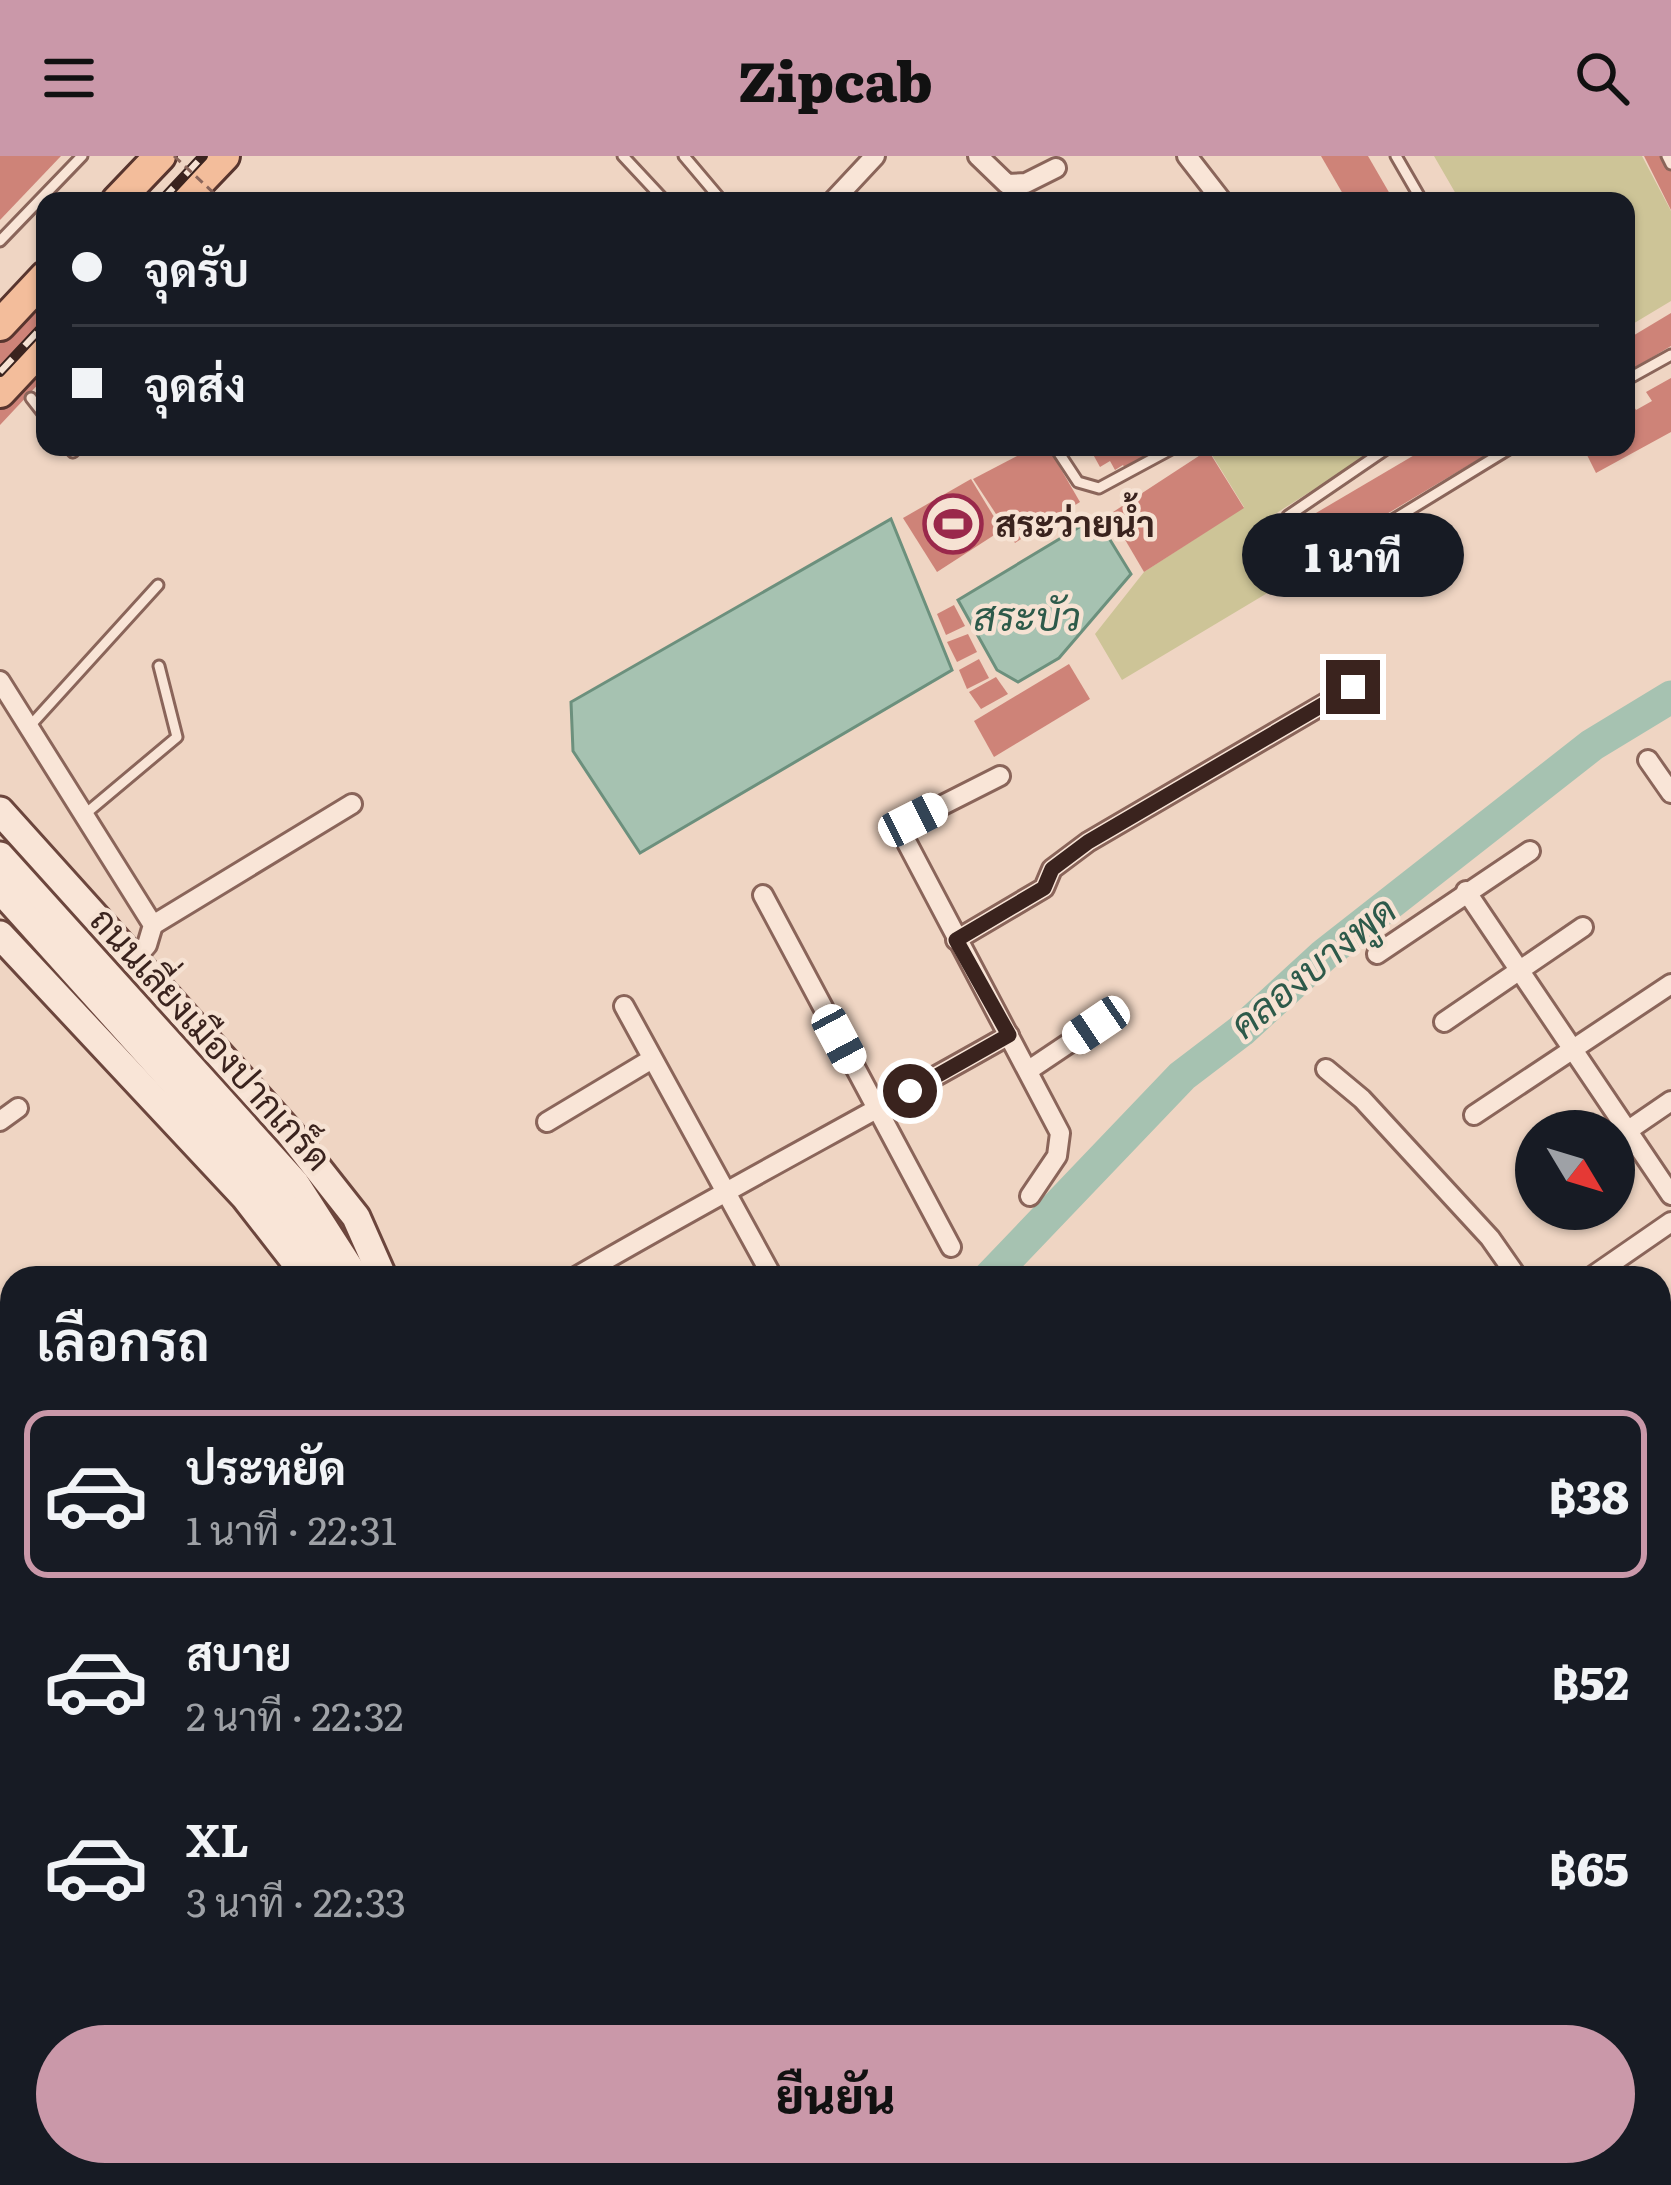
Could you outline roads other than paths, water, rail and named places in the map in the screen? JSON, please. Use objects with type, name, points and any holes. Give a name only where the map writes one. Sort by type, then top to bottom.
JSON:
[{"type":"main road","points":[[126,192],[160,156]]},
{"type":"main road","points":[[190,192],[224,156]]},
{"type":"main road","points":[[0,325],[36,287]]},
{"type":"main road","points":[[0,392],[36,354]]},
{"type":"main road","points":[[0,811],[290,1132],[356,1217],[378,1266]]},
{"type":"main road","name":"ถนนเลี่ยงเมืองปากเกร็ด","points":[[0,856],[283,1204],[322,1266]]},
{"type":"main road","name":"ถนนเลี่ยงเมืองปากเกร็ด","points":[[0,889],[116,999],[295,1183],[348,1266]]},
{"type":"main road","points":[[0,935],[244,1197],[299,1266]]},
{"type":"street","points":[[841,192],[875,156]]},
{"type":"street","points":[[978,156],[1007,184],[1026,183],[1056,168]]},
{"type":"street","points":[[1187,156],[1215,192]]},
{"type":"street","points":[[0,682],[153,925]]},
{"type":"street","points":[[956,940],[1044,888],[1052,869],[1088,842],[1353,687]]},
{"type":"street","points":[[1648,760],[1671,793]]},
{"type":"street","points":[[1000,776],[904,829],[956,940],[1060,1133],[1057,1156],[1030,1196]]},
{"type":"street","points":[[134,960],[147,945],[153,925],[352,804]]},
{"type":"street","points":[[1377,954],[1530,851]]},
{"type":"street","points":[[1466,891],[1573,1049],[1606,1110]]},
{"type":"street","points":[[763,895],[951,1246]]},
{"type":"street","points":[[1444,1022],[1583,927]]},
{"type":"street","points":[[1474,1115],[1671,984]]},
{"type":"street","points":[[624,1006],[766,1266]]},
{"type":"street","points":[[1029,1070],[1096,1025]]},
{"type":"street","points":[[594,1266],[1009,1035]]},
{"type":"street","points":[[547,1123],[652,1059]]},
{"type":"street","points":[[1326,1069],[1362,1099],[1490,1238],[1510,1266]]},
{"type":"street","points":[[1635,1125],[1671,1101]]},
{"type":"street","points":[[0,1121],[18,1108]]},
{"type":"street","points":[[1635,1153],[1671,1195]]},
{"type":"street","points":[[1607,1266],[1671,1222]]},
{"type":"lane","points":[[47,192],[82,156]]},
{"type":"lane","points":[[623,156],[657,192]]},
{"type":"lane","points":[[684,156],[714,192]]},
{"type":"lane","points":[[1396,156],[1417,192]]},
{"type":"lane","points":[[1666,156],[1671,164]]},
{"type":"lane","points":[[0,241],[36,204]]},
{"type":"lane","points":[[1635,375],[1671,355]]},
{"type":"lane","points":[[31,398],[36,404]]},
{"type":"lane","points":[[1061,456],[1078,482],[1099,488],[1158,456]]},
{"type":"lane","points":[[1376,456],[1288,516],[1316,559],[1326,561],[1497,456]]},
{"type":"lane","points":[[28,727],[158,585]]},
{"type":"lane","points":[[84,815],[177,737],[159,666]]},
{"type":"water","name":"สระบัว","points":[[1096,517],[1131,574],[1059,658],[1018,682],[997,670],[958,600]]},
{"type":"water","points":[[891,519],[952,670],[640,853],[573,751],[571,702]]},
{"type":"waterway","name":"คลองบางพูด","points":[[1000,1266],[1182,1076],[1241,1031],[1324,955],[1592,745],[1671,697]]},
{"type":"railway","points":[[169,192],[203,156]]},
{"type":"railway","points":[[0,372],[36,334]]},
{"type":"place","name":"สระว่ายน้ำ","points":[[953,524]]}]
